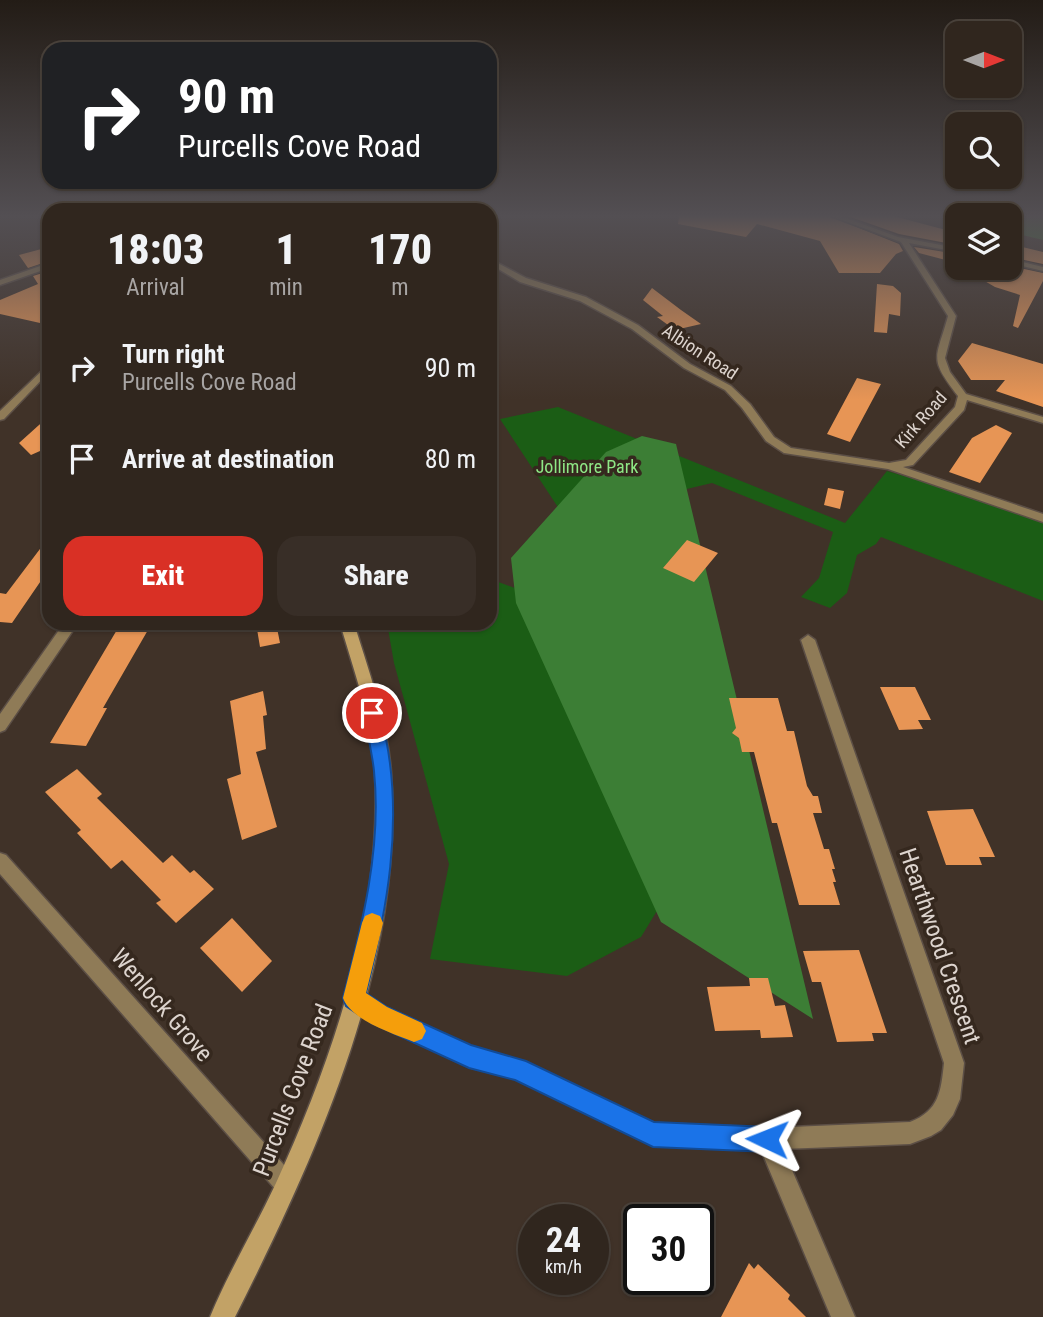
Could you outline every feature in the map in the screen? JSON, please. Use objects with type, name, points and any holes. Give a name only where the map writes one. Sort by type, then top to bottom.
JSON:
[{"type":"main road","name":"Purcells Cove Road","points":[[222,1317],[285,1183],[341,1046],[371,930],[383,850],[383,772],[368,695],[349,630]]},
{"type":"street","name":"Albion Road","points":[[518,277],[583,299],[635,327],[687,366],[728,388],[746,406],[770,439],[788,451],[890,466],[1043,518]]},
{"type":"street","name":"Kirk Road","points":[[890,466],[909,463],[960,408],[963,396],[940,368],[938,359],[952,316],[927,277]]},
{"type":"street","points":[[0,417],[42,374]]},
{"type":"street","points":[[963,396],[1043,420]]},
{"type":"street","points":[[0,726],[66,630]]},
{"type":"street","name":"Hearthwood Crescent","points":[[354,998],[379,1015],[469,1056],[518,1069],[653,1135],[767,1139],[910,1133],[927,1127],[943,1115],[952,1096],[954,1063],[808,640]]},
{"type":"street","name":"Wenlock Grove","points":[[0,861],[285,1183]]},
{"type":"street","points":[[767,1139],[842,1317]]},
{"type":"green space","name":"Jollimore Park","points":[[558,407],[845,523],[887,471],[1043,517],[1043,601],[881,537],[876,544],[857,555],[847,593],[830,608],[801,597],[819,578],[833,532],[712,483],[565,518],[500,419]]},
{"type":"green space","points":[[642,436],[676,444],[813,1019],[661,922],[516,603],[511,558],[606,452]]},
{"type":"green space","points":[[497,582],[584,613],[688,860],[641,937],[567,976],[430,959],[449,864],[394,663],[388,630],[497,630]]},
{"type":"building","points":[[34,277],[42,277],[42,323],[0,314],[0,300],[38,284]]},
{"type":"building","points":[[1043,277],[1018,328],[1013,326],[1020,295],[983,280]]},
{"type":"building","points":[[877,284],[893,286],[901,293],[900,316],[889,314],[887,333],[874,332]]},
{"type":"building","points":[[652,288],[701,324],[675,330],[657,317],[663,316],[643,300]]},
{"type":"building","points":[[972,343],[1043,364],[1043,407],[996,391],[1005,380],[971,380],[958,361]]},
{"type":"building","points":[[857,378],[881,384],[850,442],[827,434]]},
{"type":"building","points":[[42,422],[42,450],[31,455],[19,443]]},
{"type":"building","points":[[996,425],[1012,433],[980,483],[949,472],[972,438]]},
{"type":"building","points":[[828,488],[844,491],[840,509],[824,505]]},
{"type":"building","points":[[687,540],[718,553],[694,582],[663,568]]},
{"type":"building","points":[[42,546],[42,579],[12,623],[0,622],[0,593],[6,594]]},
{"type":"building","points":[[117,630],[148,630],[103,708],[107,708],[86,746],[50,743]]},
{"type":"building","points":[[257,630],[277,630],[280,643],[260,647]]},
{"type":"building","points":[[880,687],[915,687],[931,720],[918,720],[923,729],[899,730]]},
{"type":"building","points":[[263,691],[267,715],[263,716],[266,749],[256,752],[277,827],[242,840],[227,779],[241,774],[230,701]]},
{"type":"building","points":[[729,698],[778,698],[787,731],[794,731],[807,786],[813,796],[818,796],[822,813],[813,813],[824,849],[829,849],[835,869],[832,869],[836,882],[833,882],[840,905],[799,905],[777,823],[772,823],[754,752],[742,752],[739,738],[732,733],[736,728]]},
{"type":"building","points":[[77,769],[102,794],[97,798],[163,863],[172,855],[190,873],[194,870],[214,889],[176,923],[156,903],[161,900],[122,860],[111,869],[77,833],[81,830],[45,792]]},
{"type":"building","points":[[973,809],[995,857],[979,857],[982,865],[946,865],[927,811]]},
{"type":"building","points":[[232,918],[272,961],[242,992],[200,948]]},
{"type":"building","points":[[859,950],[887,1033],[872,1033],[874,1041],[837,1042],[821,982],[812,982],[803,951]]},
{"type":"building","points":[[749,978],[768,978],[775,1006],[785,1005],[793,1037],[761,1038],[760,1030],[715,1031],[707,987],[750,986]]},
{"type":"building","points":[[749,1263],[754,1269],[758,1264],[790,1295],[788,1299],[806,1317],[721,1317]]},
{"type":"slow traffic","points":[[372,923],[354,998],[379,1015],[414,1031]]},
{"type":"route","points":[[372,713],[383,772],[383,850],[371,930],[354,998],[379,1015],[469,1056],[518,1069],[653,1135],[767,1139]]}]
